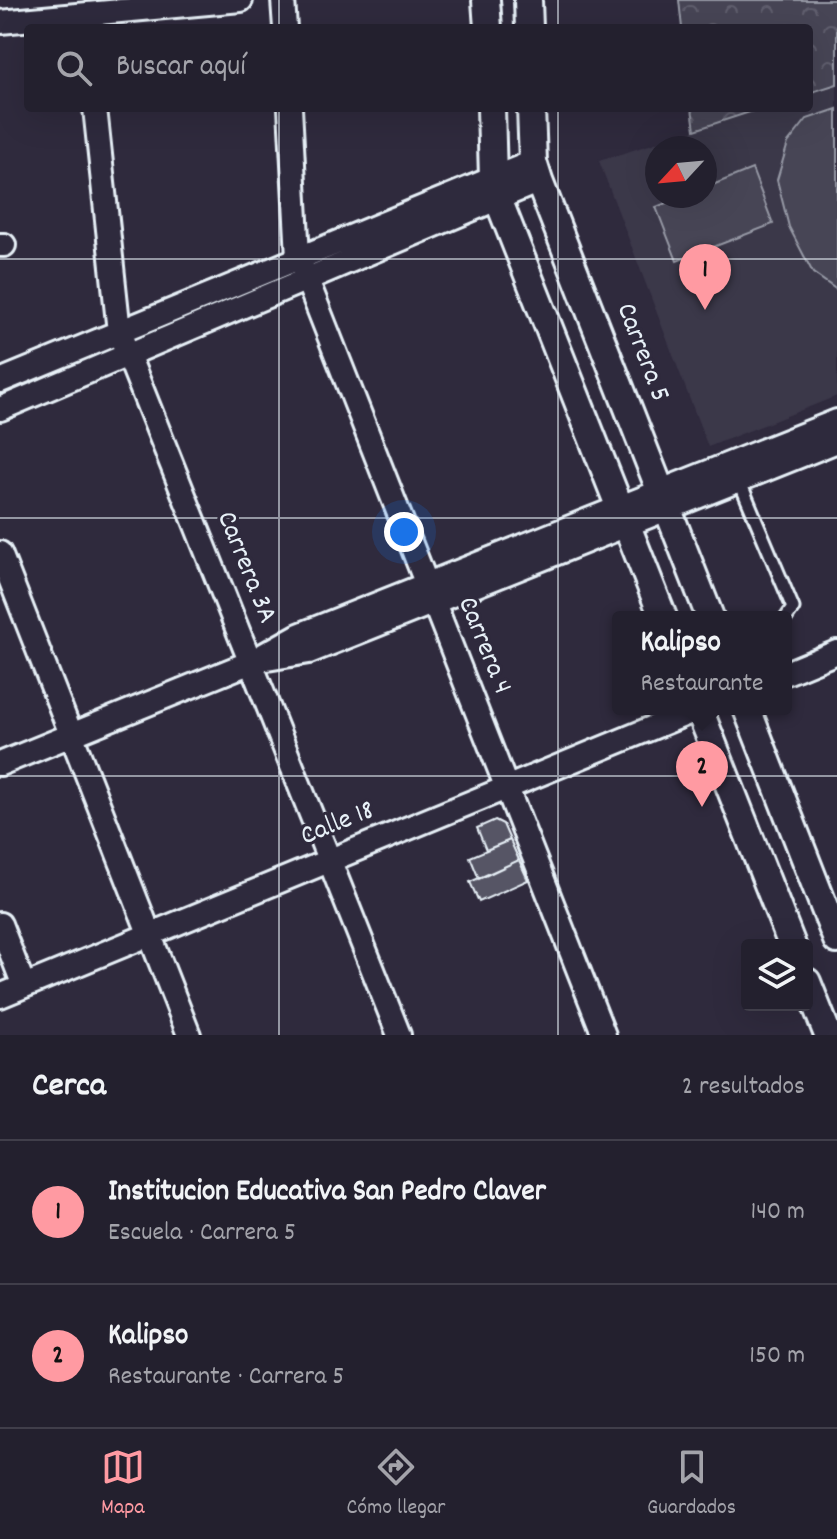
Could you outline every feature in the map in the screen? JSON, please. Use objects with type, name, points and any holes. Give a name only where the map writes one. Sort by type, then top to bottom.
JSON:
[{"type":"street","points":[[0,22],[241,0]]},
{"type":"street","points":[[283,0],[285,24]]},
{"type":"street","points":[[486,0],[488,24]]},
{"type":"street","points":[[528,0],[529,24]]},
{"type":"street","name":"Carrera 3A","points":[[95,112],[119,332],[399,1035]]},
{"type":"street","name":"Carrera 4","points":[[290,112],[298,257],[604,1035]]},
{"type":"street","points":[[491,112],[496,188],[661,611]]},
{"type":"street","name":"Carrera 5","points":[[531,112],[536,171],[708,611]]},
{"type":"street","points":[[0,409],[306,280],[536,171]]},
{"type":"street","points":[[0,381],[298,257],[496,188]]},
{"type":"street","points":[[0,764],[251,662],[309,652],[430,593],[664,500],[837,421]]},
{"type":"street","points":[[664,500],[739,480],[837,441]]},
{"type":"street","points":[[0,553],[189,1035]]},
{"type":"street","points":[[792,671],[837,652]]},
{"type":"street","name":"Calle 18","points":[[0,996],[684,715]]},
{"type":"street","points":[[701,715],[790,939]]},
{"type":"street","points":[[749,715],[837,940]]},
{"type":"street","points":[[0,924],[24,986]]},
{"type":"street","points":[[813,997],[828,1035]]},
{"type":"lane","points":[[739,480],[793,608],[791,611]]},
{"type":"shaded area","points":[[837,84],[837,396],[708,447],[599,161],[645,146],[645,208],[717,208],[717,136],[676,136],[751,112],[813,112],[813,92]]},
{"type":"green space","points":[[679,0],[837,0],[837,84],[813,92],[813,24],[682,24]]},
{"type":"green space","points":[[837,109],[837,290],[813,273],[789,227],[777,180],[788,143],[807,119]]},
{"type":"green space","points":[[693,112],[750,112],[695,130]]},
{"type":"green space","points":[[752,169],[773,224],[677,261],[656,208],[717,208],[717,183]]},
{"type":"building","points":[[495,820],[503,824],[510,840],[486,850],[477,828]]},
{"type":"building","points":[[510,840],[519,860],[479,879],[470,857]]},
{"type":"building","points":[[519,860],[528,880],[479,902],[470,882]]},
{"type":"place","name":"Institucion Educativa San Pedro Claver","points":[[705,310]]},
{"type":"place","name":"Kalipso","points":[[702,807]]}]
